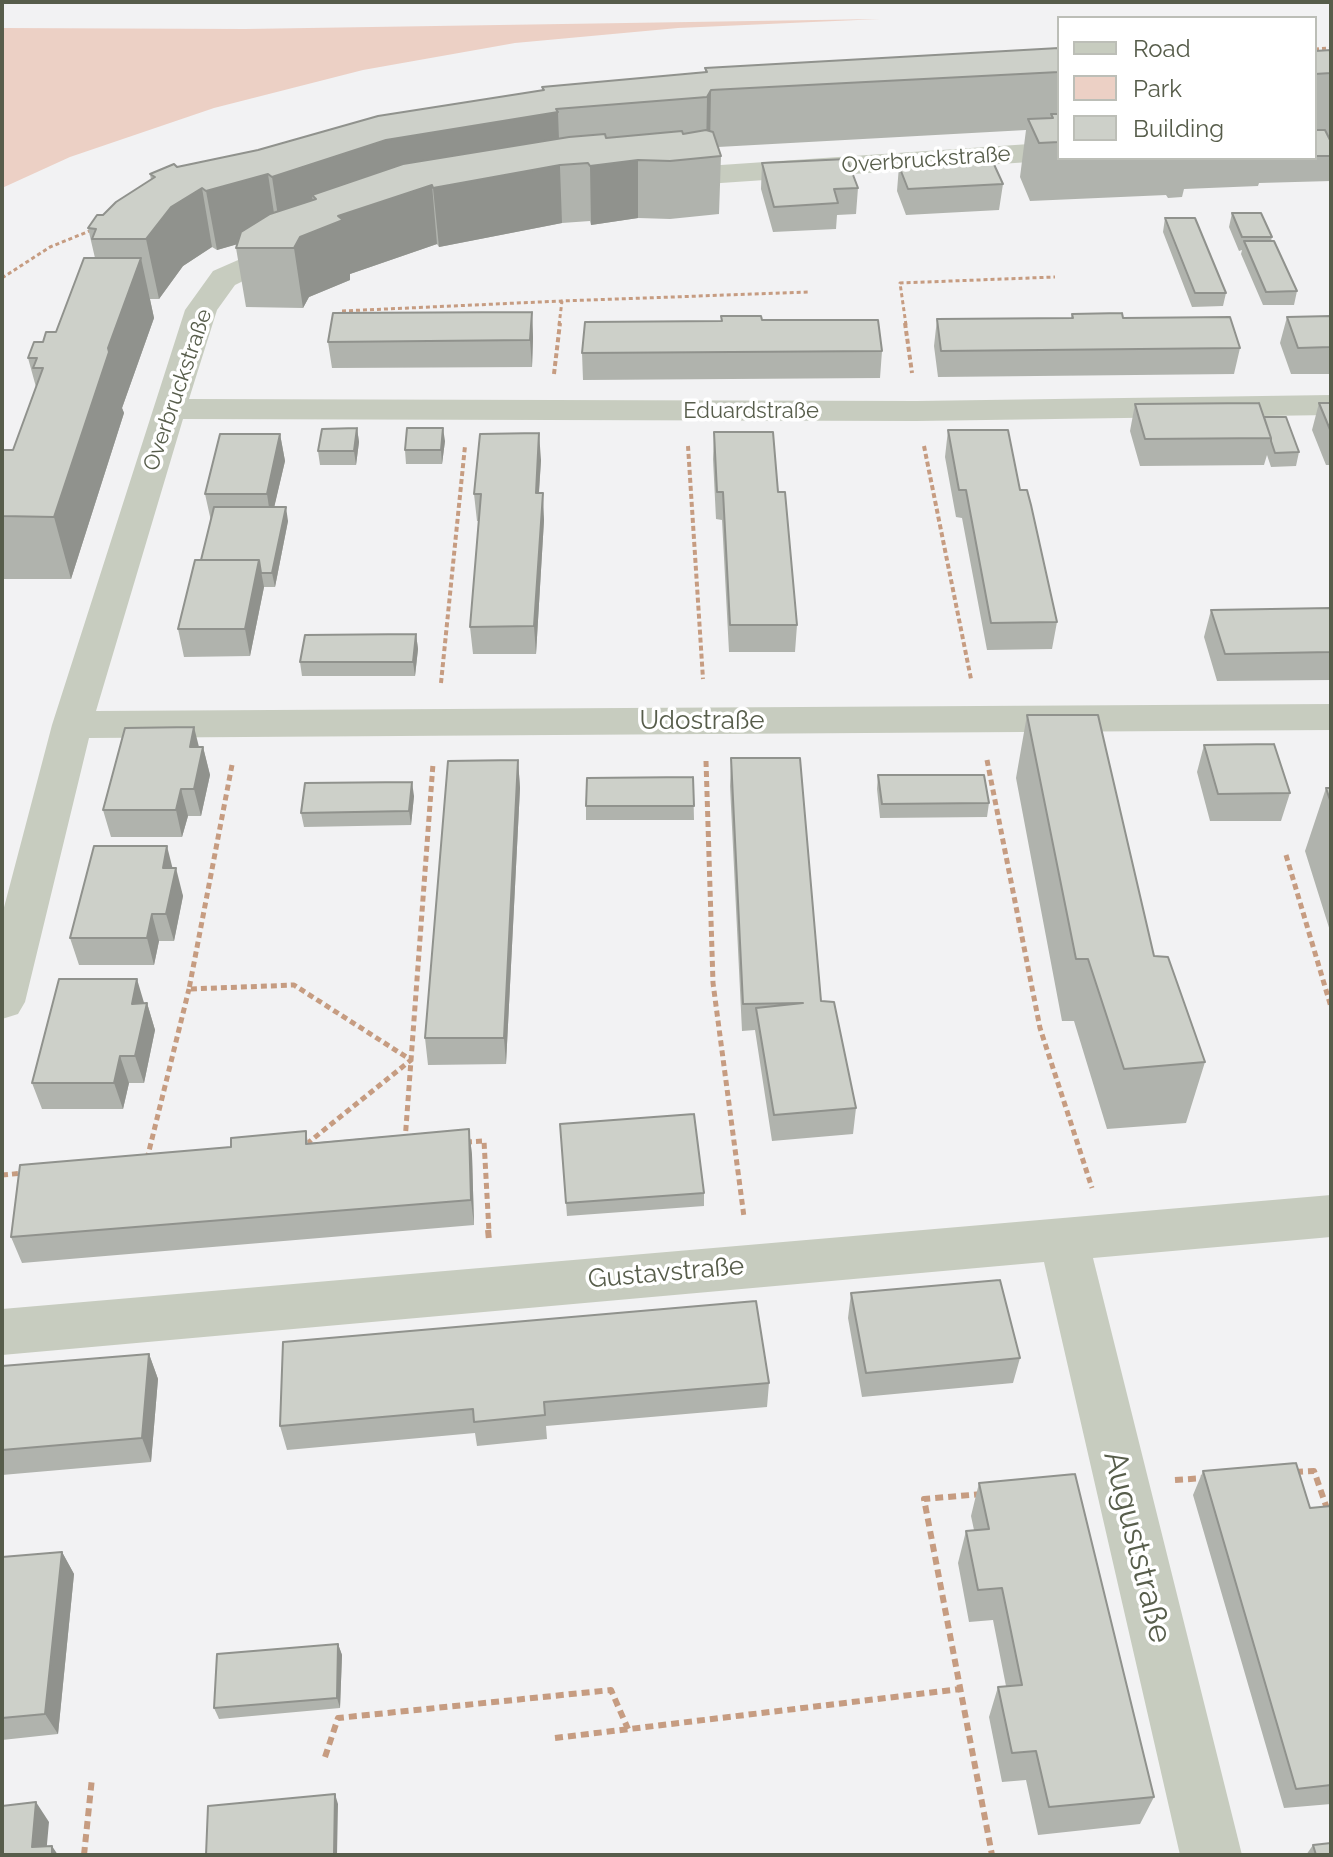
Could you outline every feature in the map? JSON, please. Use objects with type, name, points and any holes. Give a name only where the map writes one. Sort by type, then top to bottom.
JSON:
[{"type":"street","name":"Overbruckstraße","points":[[636,180],[1057,151]]},
{"type":"street","name":"Overbruckstraße","points":[[2,1002],[72,725],[201,310],[224,278],[291,245],[319,237]]},
{"type":"street","name":"Eduardstraße","points":[[171,409],[686,411],[1331,405]]},
{"type":"street","name":"Udostraße","points":[[72,725],[1331,717]]},
{"type":"street","name":"Gustavstraße","points":[[2,1332],[1331,1216]]},
{"type":"street","name":"Auguststraße","points":[[1063,1238],[1211,1855]]},
{"type":"path","points":[[2,278],[50,247],[93,230]]},
{"type":"path","points":[[342,311],[809,292]]},
{"type":"path","points":[[550,411],[562,301]]},
{"type":"path","points":[[405,1146],[437,723],[469,411]]},
{"type":"path","points":[[686,411],[705,721],[713,983],[751,1266]]},
{"type":"path","points":[[160,1164],[145,1165],[189,989],[239,724]]},
{"type":"path","points":[[1286,855],[1331,1007]]},
{"type":"path","points":[[189,989],[294,985],[411,1060]]},
{"type":"path","points":[[310,1153],[294,1154],[411,1060]]},
{"type":"path","points":[[452,1143],[484,1141],[491,1287]]},
{"type":"path","points":[[2,1175],[34,1173]]},
{"type":"path","points":[[1285,1473],[1314,1471],[1331,1520]]},
{"type":"path","points":[[1122,1483],[1211,1478]]},
{"type":"path","points":[[985,1494],[924,1499],[992,1855]]},
{"type":"path","points":[[555,1738],[960,1689]]},
{"type":"path","points":[[325,1757],[338,1718],[611,1690],[628,1729]]},
{"type":"path","points":[[84,1855],[92,1778]]},
{"type":"green space","points":[[880,19],[678,28],[515,43],[363,70],[214,108],[70,157],[2,188],[2,28],[245,29]]},
{"type":"building","points":[[1057,48],[1057,72],[711,90],[707,97],[556,109],[558,112],[386,140],[272,177],[268,174],[206,191],[202,188],[171,207],[146,239],[92,239],[96,229],[88,228],[97,215],[103,215],[116,202],[155,177],[150,174],[174,164],[177,167],[258,150],[378,116],[544,90],[542,87],[707,72],[705,68]]},
{"type":"building","points":[[1331,50],[1331,73],[1317,74],[1317,51]]},
{"type":"building","points":[[1051,114],[1057,114],[1057,142],[1039,143],[1028,119],[1053,118]]},
{"type":"building","points":[[1317,130],[1325,130],[1331,142],[1331,156],[1317,156]]},
{"type":"building","points":[[713,132],[721,156],[590,166],[588,163],[560,165],[433,188],[432,185],[338,216],[343,220],[300,237],[294,248],[236,248],[241,232],[270,214],[316,199],[312,195],[403,164],[569,137],[605,134],[606,138]]},
{"type":"building","points":[[847,159],[858,188],[834,189],[838,203],[774,207],[762,163]]},
{"type":"building","points":[[992,160],[1003,184],[908,189],[899,166]]},
{"type":"building","points":[[1232,213],[1261,213],[1272,237],[1242,237]]},
{"type":"building","points":[[1165,218],[1195,218],[1226,293],[1195,293]]},
{"type":"building","points":[[1244,241],[1274,241],[1297,291],[1266,292]]},
{"type":"building","points":[[84,258],[141,258],[108,348],[54,517],[2,516],[2,450],[13,450],[43,368],[33,368],[37,358],[28,358],[34,342],[43,342],[46,332],[56,332]]},
{"type":"building","points":[[532,312],[530,340],[328,342],[333,313]]},
{"type":"building","points":[[1122,313],[1123,318],[1230,317],[1240,348],[941,351],[937,319],[1073,318],[1072,314]]},
{"type":"building","points":[[721,316],[761,316],[762,320],[878,320],[882,351],[582,353],[585,322],[722,321]]},
{"type":"building","points":[[1331,316],[1331,347],[1298,348],[1287,317]]},
{"type":"building","points":[[1259,403],[1271,438],[1145,439],[1135,404]]},
{"type":"building","points":[[1319,403],[1331,403],[1331,432]]},
{"type":"building","points":[[1264,417],[1286,417],[1299,452],[1275,453]]},
{"type":"building","points":[[357,428],[354,451],[318,451],[322,429]]},
{"type":"building","points":[[407,428],[443,428],[441,450],[405,450]]},
{"type":"building","points":[[948,430],[1008,430],[1020,490],[1027,490],[1031,505],[1057,622],[991,623],[966,490],[959,490]]},
{"type":"building","points":[[714,432],[773,432],[778,492],[785,492],[797,625],[730,625],[723,492],[717,492]]},
{"type":"building","points":[[539,433],[536,493],[543,493],[534,626],[470,627],[481,494],[474,494],[480,434]]},
{"type":"building","points":[[220,434],[280,434],[267,494],[205,494]]},
{"type":"building","points":[[214,507],[286,507],[272,573],[261,573],[259,560],[201,560]]},
{"type":"building","points":[[195,560],[259,560],[245,629],[178,629]]},
{"type":"building","points":[[1331,608],[1331,652],[1225,654],[1211,610]]},
{"type":"building","points":[[416,634],[413,662],[300,662],[305,635]]},
{"type":"building","points":[[1027,715],[1098,715],[1154,956],[1168,957],[1205,1062],[1124,1069],[1088,959],[1076,959]]},
{"type":"building","points":[[194,727],[190,747],[203,747],[194,789],[181,789],[176,810],[103,810],[125,728]]},
{"type":"building","points":[[1274,744],[1290,793],[1218,794],[1204,745]]},
{"type":"building","points":[[731,758],[800,758],[821,1001],[834,1002],[856,1108],[774,1115],[756,1008],[803,1003],[743,1004]]},
{"type":"building","points":[[518,760],[504,1038],[425,1038],[448,761]]},
{"type":"building","points":[[878,775],[984,775],[989,803],[882,804]]},
{"type":"building","points":[[693,777],[694,806],[586,806],[587,778]]},
{"type":"building","points":[[412,782],[409,811],[301,813],[305,783]]},
{"type":"building","points":[[94,846],[167,846],[163,868],[176,868],[166,914],[152,914],[147,938],[70,938]]},
{"type":"building","points":[[59,979],[137,979],[132,1004],[147,1003],[135,1056],[120,1056],[114,1083],[32,1083]]},
{"type":"building","points":[[694,1114],[704,1193],[566,1203],[560,1124]]},
{"type":"building","points":[[469,1129],[471,1200],[11,1237],[20,1165],[231,1147],[231,1138],[306,1131],[306,1144]]},
{"type":"building","points":[[1000,1280],[1020,1358],[866,1373],[851,1293]]},
{"type":"building","points":[[756,1301],[769,1383],[544,1402],[545,1415],[474,1422],[473,1409],[280,1426],[283,1342]]},
{"type":"building","points":[[149,1354],[142,1438],[2,1450],[2,1366]]},
{"type":"building","points":[[1296,1463],[1310,1508],[1331,1506],[1331,1785],[1296,1789],[1203,1471]]},
{"type":"building","points":[[1075,1474],[1154,1797],[1049,1807],[1036,1751],[1012,1753],[998,1687],[1022,1685],[1002,1588],[978,1590],[966,1531],[989,1529],[979,1483]]},
{"type":"building","points":[[62,1552],[45,1714],[2,1718],[2,1557]]},
{"type":"building","points":[[338,1644],[337,1698],[214,1708],[217,1654]]},
{"type":"building","points":[[335,1794],[334,1855],[206,1855],[208,1806]]},
{"type":"building","points":[[36,1802],[32,1847],[52,1846],[52,1855],[2,1855],[2,1806]]},
{"type":"building","points":[[1331,1843],[1331,1855],[1316,1855],[1313,1845]]}]
